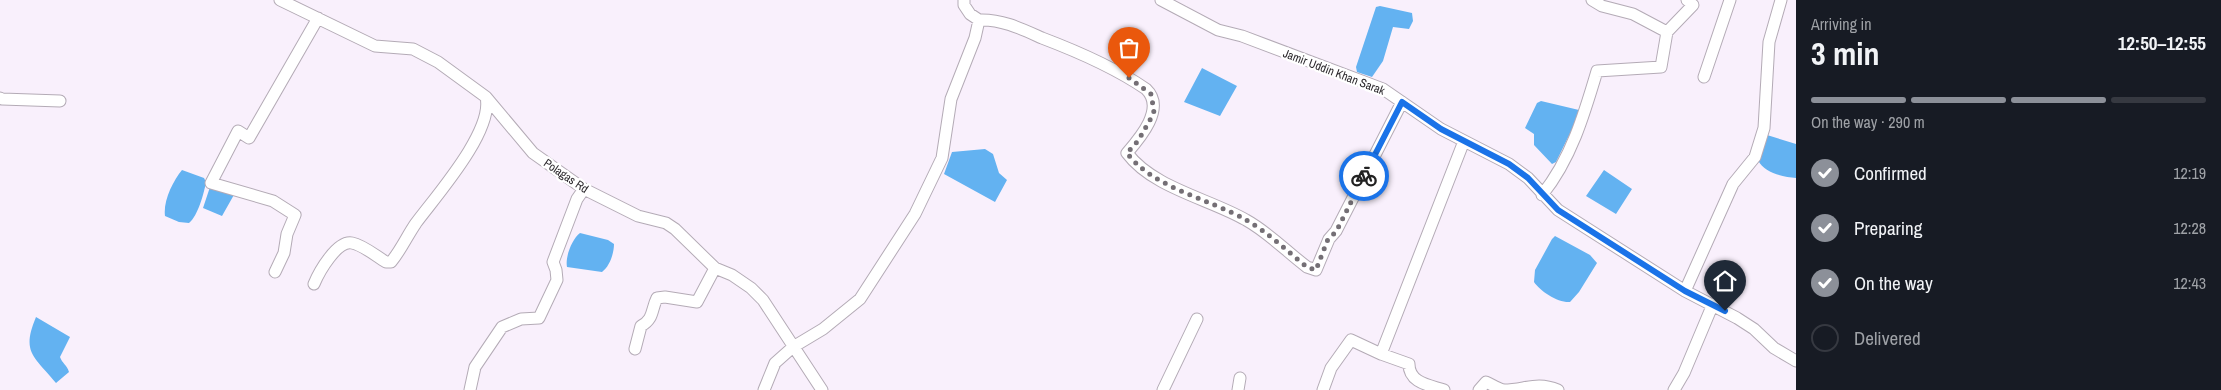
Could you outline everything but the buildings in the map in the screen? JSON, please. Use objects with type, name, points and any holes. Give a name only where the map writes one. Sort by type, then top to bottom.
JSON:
[{"type":"street","name":"Polagas Rd","points":[[280,0],[375,46],[413,49],[438,62],[486,97],[533,153],[584,189],[638,216],[666,223],[675,229],[714,268],[732,275],[752,288],[763,300],[792,347],[822,390]]},
{"type":"street","points":[[964,0],[964,5],[970,14],[980,20],[993,20],[1061,45],[1100,62],[1146,89],[1151,94],[1154,111],[1141,136],[1127,153],[1130,158],[1161,180],[1249,222],[1307,267],[1316,270],[1328,239],[1336,232],[1402,102]]},
{"type":"street","name":"Jamir Uddin Khan Sarak","points":[[1161,0],[1218,30],[1242,36],[1383,89],[1441,129],[1509,164],[1528,178],[1558,210],[1685,291],[1713,304],[1754,329],[1774,348],[1796,361]]},
{"type":"street","points":[[1592,0],[1602,6],[1633,14],[1667,32]]},
{"type":"street","points":[[1542,195],[1555,179],[1568,155],[1587,106],[1596,71],[1661,67],[1667,32],[1693,4],[1687,0]]},
{"type":"street","points":[[1704,77],[1730,0]]},
{"type":"street","points":[[1685,291],[1733,184],[1755,157],[1764,128],[1769,42],[1781,0]]},
{"type":"street","points":[[275,272],[284,253],[287,234],[295,214],[273,201],[210,183],[238,131],[249,138],[318,18]]},
{"type":"street","points":[[764,390],[775,363],[792,347],[823,329],[860,299],[914,214],[942,158],[951,99],[975,38],[980,20]]},
{"type":"street","points":[[314,284],[323,265],[344,244],[352,243],[386,262],[391,262],[415,225],[470,150],[485,118],[488,105],[486,97]]},
{"type":"street","points":[[0,98],[60,101]]},
{"type":"street","points":[[1381,354],[1464,141]]},
{"type":"street","points":[[470,390],[475,367],[502,327],[521,319],[539,318],[556,280],[556,270],[553,262],[577,199],[584,189]]},
{"type":"street","points":[[635,349],[641,326],[648,322],[654,312],[657,298],[665,297],[697,302],[714,268]]},
{"type":"street","points":[[1674,390],[1684,374],[1701,337],[1713,304]]},
{"type":"street","points":[[1163,390],[1197,319]]},
{"type":"street","points":[[1323,390],[1331,368],[1351,340],[1409,364],[1409,372],[1415,380],[1444,390]]},
{"type":"street","points":[[1238,390],[1240,378]]},
{"type":"street","points":[[1479,390],[1486,382],[1504,390],[1528,389],[1537,385],[1549,386],[1558,390]]},
{"type":"water","points":[[1380,6],[1412,13],[1413,21],[1409,29],[1393,27],[1383,61],[1372,77],[1357,72],[1356,67],[1376,7]]},
{"type":"water","points":[[1202,68],[1237,86],[1220,116],[1184,102]]},
{"type":"water","points":[[1541,101],[1579,110],[1580,113],[1556,162],[1552,164],[1534,145],[1534,134],[1525,128],[1537,103]]},
{"type":"water","points":[[1767,135],[1796,144],[1796,178],[1774,174],[1758,160]]},
{"type":"water","points":[[985,149],[993,154],[999,173],[1007,180],[995,202],[944,174],[952,152]]},
{"type":"water","points":[[182,170],[204,178],[206,182],[198,210],[189,223],[179,222],[165,216],[169,192]]},
{"type":"water","points":[[1604,170],[1632,189],[1616,214],[1586,196]]},
{"type":"water","points":[[210,187],[235,193],[222,216],[203,208]]},
{"type":"water","points":[[580,233],[608,240],[614,244],[611,259],[602,272],[567,267],[570,248],[574,239]]},
{"type":"water","points":[[1555,236],[1590,255],[1597,263],[1579,292],[1570,302],[1560,301],[1550,296],[1534,282],[1535,270]]},
{"type":"water","points":[[36,317],[70,337],[60,357],[69,372],[56,383],[36,360],[30,347],[32,329]]},
{"type":"way so far","points":[[1129,78],[1151,94],[1154,111],[1138,141],[1127,153],[1130,158],[1161,180],[1234,213],[1249,222],[1307,267],[1316,270],[1328,239],[1336,232],[1364,176]]},
{"type":"route","points":[[1364,176],[1402,102],[1441,129],[1509,164],[1528,178],[1558,210],[1685,291],[1725,311]]}]
